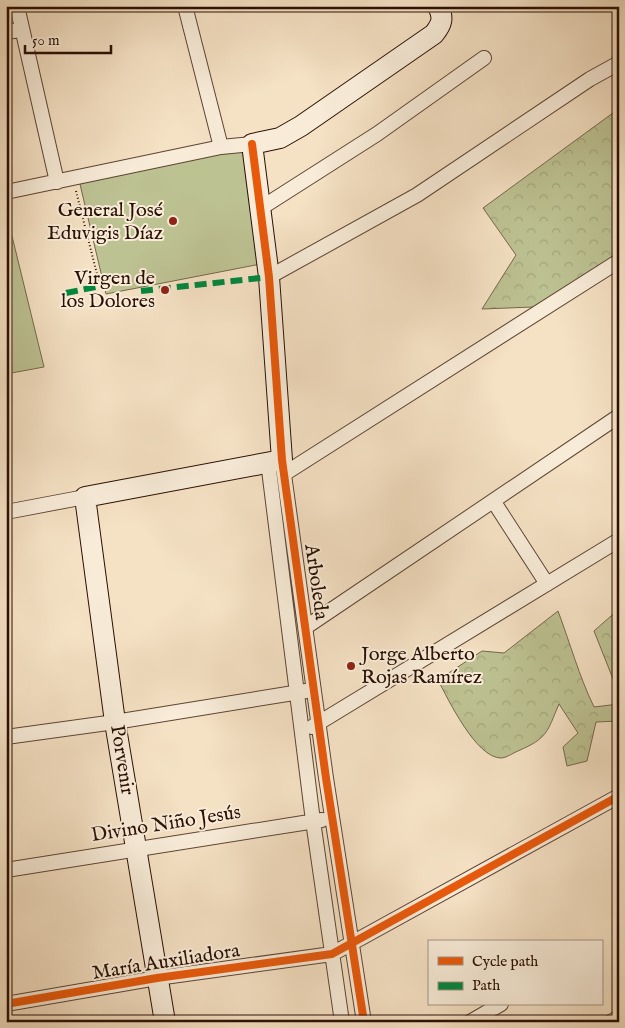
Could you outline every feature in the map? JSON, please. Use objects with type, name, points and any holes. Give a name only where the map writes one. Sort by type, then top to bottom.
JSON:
[{"type":"street","points":[[17,6],[57,182]]},
{"type":"street","points":[[184,6],[221,147]]},
{"type":"street","points":[[6,192],[221,147],[252,144],[280,138],[301,126],[434,34],[441,25],[442,14],[438,6]]},
{"type":"street","points":[[6,32],[22,30]]},
{"type":"street","points":[[260,208],[377,134],[484,58]]},
{"type":"street","points":[[269,276],[417,195],[590,79],[619,63]]},
{"type":"street","name":"Arboleda","points":[[252,144],[269,276],[278,375],[278,466],[297,692],[313,821],[342,1022]]},
{"type":"street","points":[[6,512],[85,497],[278,466],[619,261]]},
{"type":"street","points":[[306,627],[619,416]]},
{"type":"street","name":"Arboleda","points":[[278,466],[306,627],[318,723],[364,1022]]},
{"type":"street","name":"Porvenir","points":[[85,497],[116,722],[165,1022]]},
{"type":"street","points":[[494,502],[547,584]]},
{"type":"street","points":[[302,733],[619,540]]},
{"type":"street","points":[[6,737],[116,722],[314,689]]},
{"type":"street","name":"María Auxiliadora","points":[[6,1004],[157,978],[332,954],[619,796]]},
{"type":"street","name":"Divino Niño Jesús","points":[[6,870],[332,818]]},
{"type":"street","points":[[470,1022],[498,1006]]},
{"type":"street","points":[[611,1022],[619,1017]]},
{"type":"path","points":[[73,179],[100,286]]},
{"type":"green space","points":[[617,110],[619,115],[619,268],[559,306],[482,309],[516,255],[483,208]]},
{"type":"green space","name":"General José Eduvigis Díaz","points":[[245,148],[266,263],[106,294],[79,180]]},
{"type":"green space","points":[[12,236],[44,367],[6,374],[6,237]]},
{"type":"green space","points":[[619,609],[619,689],[617,689],[594,631]]},
{"type":"green space","points":[[558,611],[594,707],[619,704],[619,721],[596,722],[587,761],[567,766],[563,747],[578,733],[559,704],[549,728],[541,738],[505,757],[501,758],[492,755],[482,748],[464,726],[438,680],[482,651],[504,653]]},
{"type":"marked path","points":[[141,291],[269,277]]},
{"type":"marked path","points":[[66,293],[100,286]]},
{"type":"cycle path","points":[[252,144],[269,277],[282,460],[326,778],[364,1022]]},
{"type":"cycle path","points":[[6,1004],[157,978],[332,954],[619,796]]},
{"type":"place","name":"General José Eduvigis Díaz","points":[[173,221]]},
{"type":"place","name":"Virgen de los Dolores","points":[[165,290]]},
{"type":"place","name":"Jorge Alberto Rojas Ramírez","points":[[351,666]]}]
